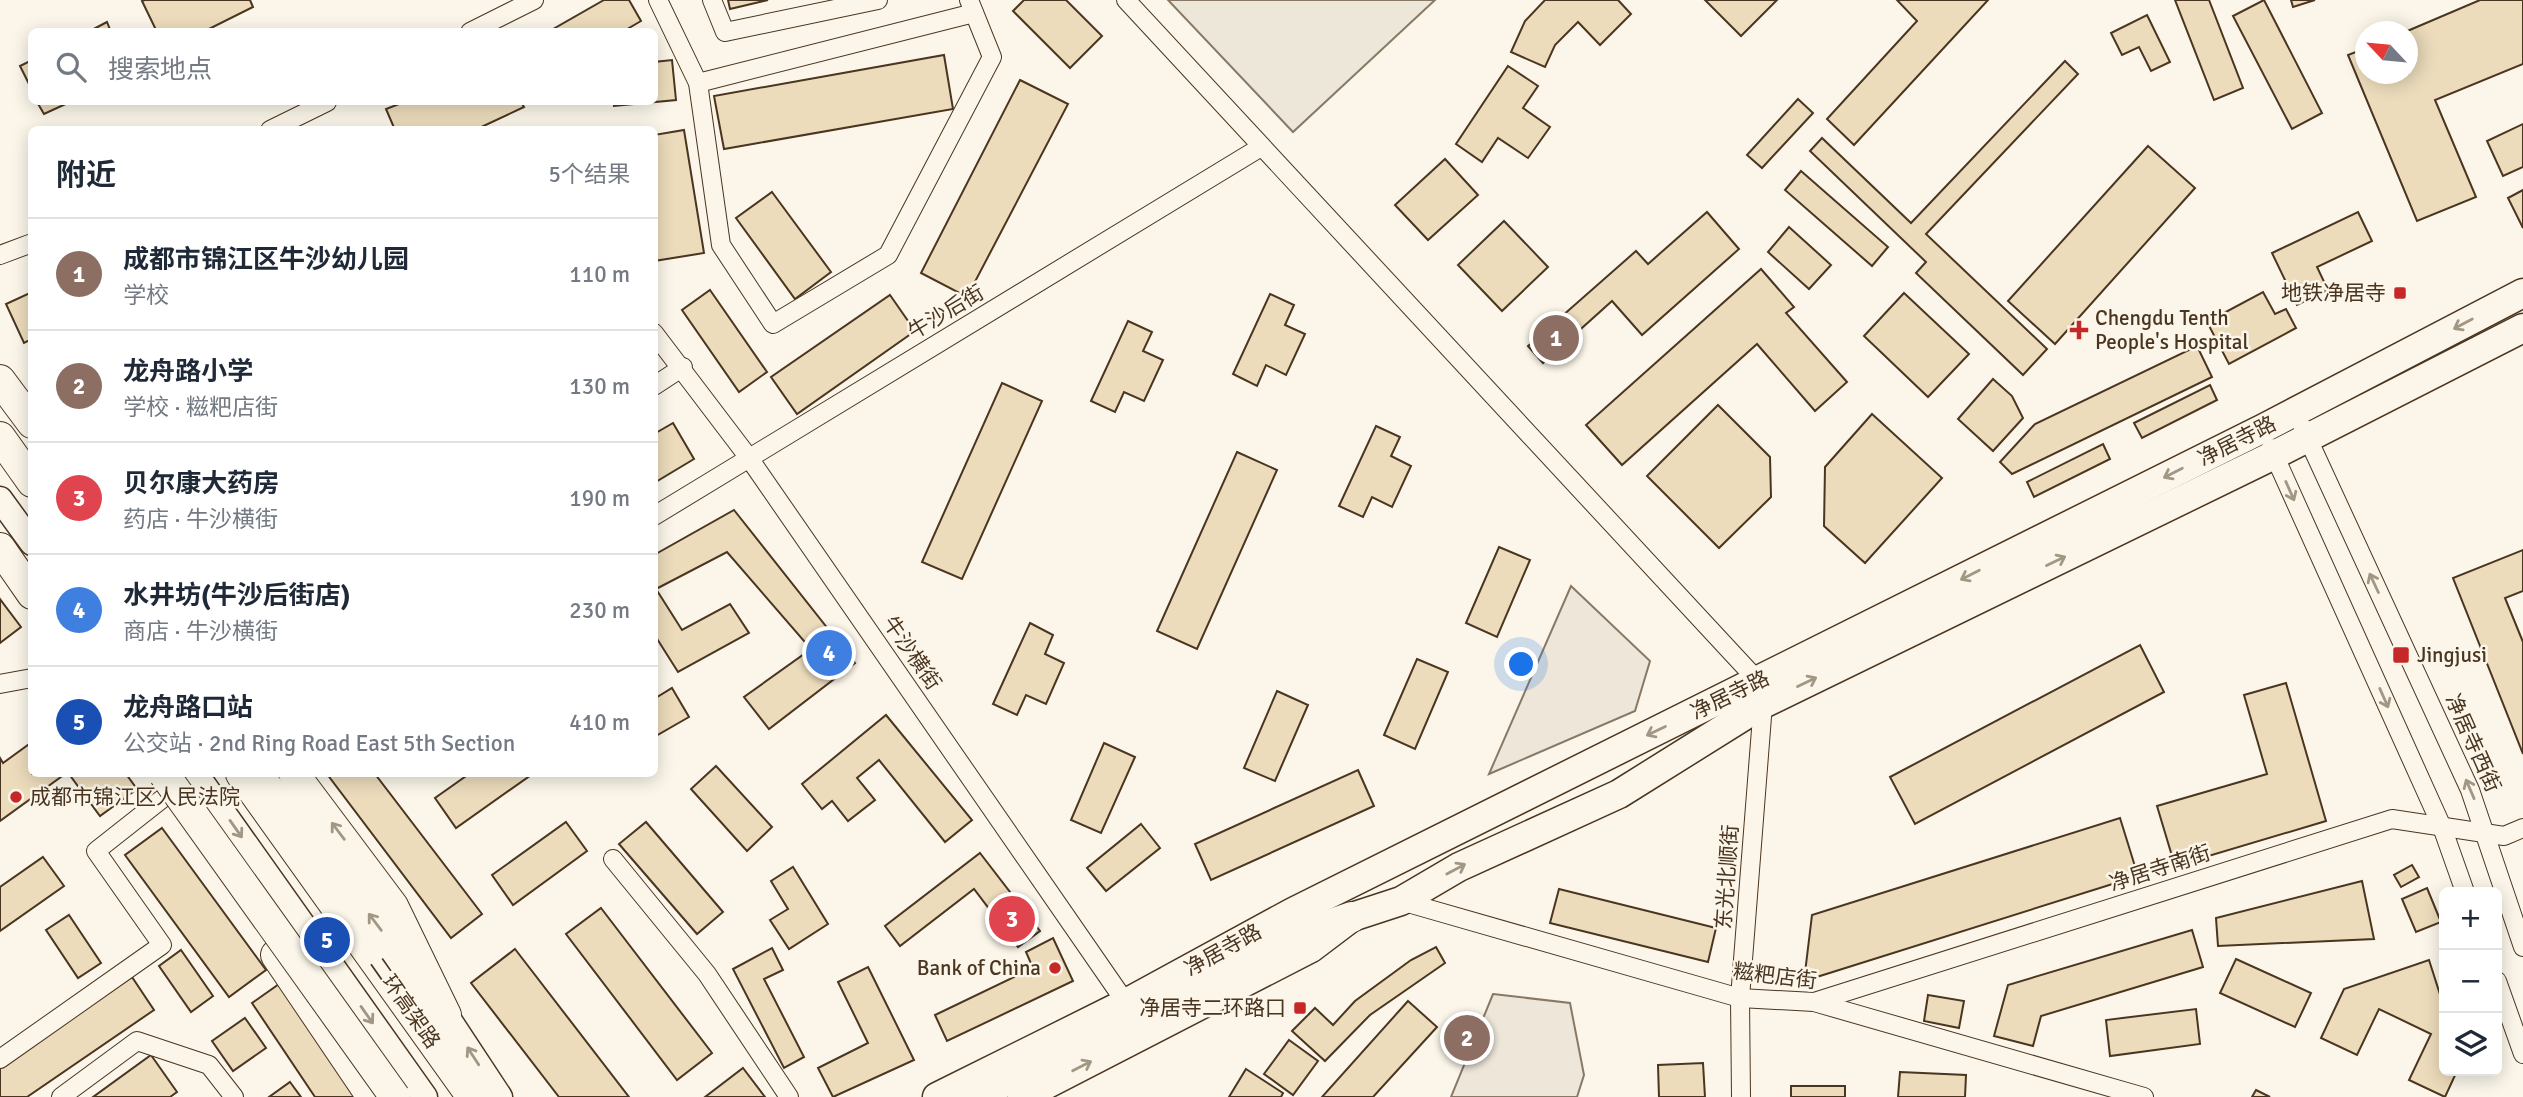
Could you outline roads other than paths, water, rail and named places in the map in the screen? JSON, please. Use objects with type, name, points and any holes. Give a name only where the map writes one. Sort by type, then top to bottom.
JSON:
[{"type":"highway","points":[[0,380],[28,418]]},
{"type":"highway","points":[[0,437],[28,475]]},
{"type":"highway","points":[[0,548],[28,588]]},
{"type":"highway","points":[[166,777],[395,1097]]},
{"type":"highway","name":"二环高架路","points":[[243,777],[472,1097]]},
{"type":"highway","points":[[296,777],[393,906],[446,1015]]},
{"type":"highway","points":[[210,835],[272,948],[372,1097]]},
{"type":"highway","points":[[974,1097],[1061,1051],[1315,930],[1352,917]]},
{"type":"main road","name":"净居寺路","points":[[1022,1097],[1311,948],[1352,917],[1401,901],[1459,867],[1619,794],[1760,692],[2523,293]]},
{"type":"main road","name":"净居寺路","points":[[937,1097],[1126,1003],[1293,912],[1760,692],[2274,455],[2523,328]]},
{"type":"main road","points":[[0,499],[28,538]]},
{"type":"main road","points":[[198,777],[425,1097]]},
{"type":"main road","points":[[263,777],[446,1015],[500,1097]]},
{"type":"street","points":[[478,28],[534,0]]},
{"type":"street","points":[[658,0],[698,83],[721,245],[773,324],[888,255],[992,57],[972,6],[698,83]]},
{"type":"street","points":[[712,0],[725,32],[878,0]]},
{"type":"street","points":[[1126,0],[1760,692]]},
{"type":"street","points":[[278,126],[321,105]]},
{"type":"street","name":"牛沙后街","points":[[658,514],[1261,146]]},
{"type":"street","points":[[0,255],[28,244]]},
{"type":"street","name":"牛沙横街","points":[[658,338],[683,367],[749,458],[1126,1003]]},
{"type":"street","points":[[658,383],[683,367]]},
{"type":"street","name":"净居寺西街","points":[[2296,412],[2470,790],[2523,947]]},
{"type":"street","points":[[2264,428],[2442,827],[2463,887]]},
{"type":"street","points":[[0,684],[28,679]]},
{"type":"street","name":"东光北顺街","points":[[1741,1097],[1740,998],[1760,692]]},
{"type":"street","points":[[0,1059],[162,945],[96,851],[192,777]]},
{"type":"street","name":"净居寺南街","points":[[1814,1002],[2392,819],[2504,836],[2523,828]]},
{"type":"street","points":[[613,859],[706,974],[789,1097]]},
{"type":"street","name":"糍粑店街","points":[[1401,901],[1740,998],[1814,1002],[2144,1097]]},
{"type":"street","points":[[2502,995],[2523,1054]]},
{"type":"street","points":[[61,1097],[137,1041],[209,1065],[234,1097]]},
{"type":"place","name":"地铁净居寺","points":[[2400,293]]},
{"type":"place","name":"Chengdu Tenth People's Hospital","points":[[2079,330]]},
{"type":"place","name":"成都市锦江区牛沙幼儿园","points":[[1556,338]]},
{"type":"place","name":"水井坊(牛沙后街店)","points":[[829,653]]},
{"type":"place","name":"Jingjusi","points":[[2401,655]]},
{"type":"place","name":"成都市锦江区人民法院","points":[[16,797]]},
{"type":"place","name":"贝尔康大药房","points":[[1012,919]]},
{"type":"place","name":"龙舟路口站","points":[[327,940]]},
{"type":"place","name":"Bank of China","points":[[1055,968]]},
{"type":"place","name":"净居寺二环路口","points":[[1300,1008]]},
{"type":"place","name":"龙舟路小学","points":[[1467,1038]]}]
